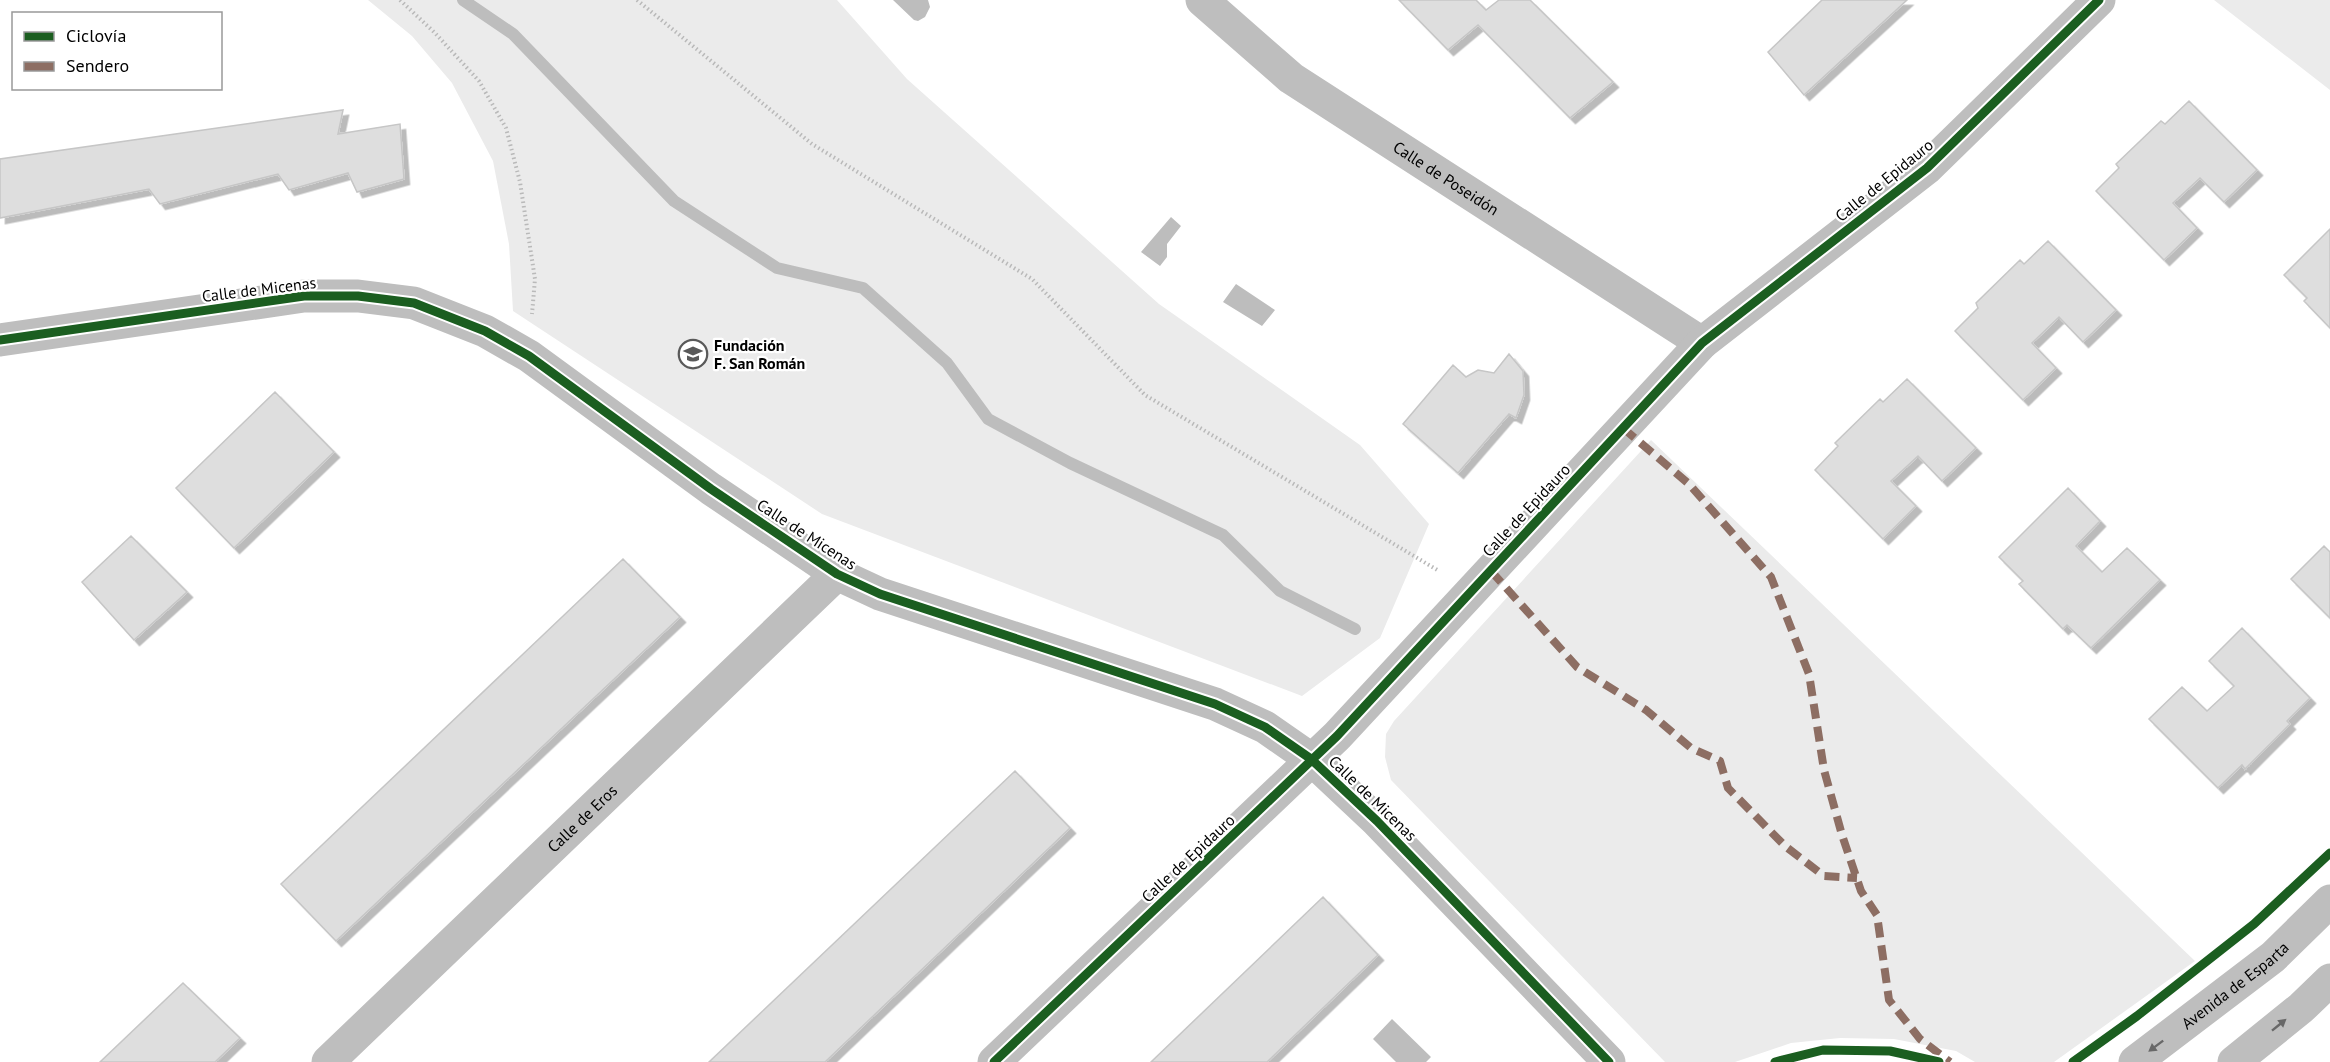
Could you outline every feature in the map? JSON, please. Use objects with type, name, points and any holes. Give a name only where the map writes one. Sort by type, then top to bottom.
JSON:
[{"type":"street","name":"Calle de Poseidón","points":[[1202,0],[1291,78],[1702,343]]},
{"type":"street","name":"Calle de Epidauro","points":[[994,1062],[1337,736],[1702,343],[1927,168],[2099,0]]},
{"type":"street","name":"Calle de Micenas","points":[[0,340],[304,296],[358,296],[414,303],[485,330],[528,356],[711,489],[837,574],[880,594],[1215,704],[1265,728],[1311,759],[1377,821],[1609,1062]]},
{"type":"street","name":"Calle de Eros","points":[[328,1062],[837,574]]},
{"type":"street","name":"Avenida de Esparta","points":[[2135,1062],[2273,957],[2330,902]]},
{"type":"street","points":[[2234,1062],[2301,1008],[2330,980]]},
{"type":"path","points":[[400,0],[480,81],[506,128],[520,182],[535,279],[528,356]]},
{"type":"path","points":[[637,0],[812,144],[1032,279],[1145,395],[1472,591]]},
{"type":"shaded area","points":[[368,0],[837,0],[907,79],[1159,304],[1360,445],[1429,524],[1380,638],[1302,696],[822,514],[513,311],[509,244],[493,161],[452,83],[412,36]]},
{"type":"shaded area","points":[[893,0],[928,0],[930,7],[925,17],[918,21],[914,20]]},
{"type":"shaded area","points":[[2214,0],[2330,0],[2330,90]]},
{"type":"shaded area","points":[[1171,217],[1181,226],[1167,244],[1167,257],[1160,266],[1141,252]]},
{"type":"shaded area","points":[[1236,284],[1275,310],[1262,326],[1223,302]]},
{"type":"shaded area","points":[[1651,440],[2195,961],[2054,1062],[1975,1062],[1956,1051],[1894,1039],[1840,1038],[1791,1043],[1735,1062],[1665,1062],[1391,780],[1385,757],[1386,734],[1394,721]]},
{"type":"shaded area","points":[[1392,1019],[1431,1057],[1426,1062],[1396,1062],[1373,1039]]},
{"type":"building","points":[[1399,0],[1476,0],[1486,10],[1499,0],[1530,0],[1613,82],[1570,118],[1478,25],[1448,50]]},
{"type":"building","points":[[1822,0],[1907,0],[1804,95],[1768,52]]},
{"type":"building","points":[[2189,101],[2257,170],[2224,202],[2200,178],[2173,203],[2197,228],[2164,260],[2096,191],[2119,168],[2116,164],[2161,121],[2165,124]]},
{"type":"building","points":[[343,110],[338,134],[400,124],[404,179],[357,192],[348,173],[289,190],[278,174],[160,204],[149,189],[0,218],[0,159]]},
{"type":"building","points":[[2330,229],[2330,328],[2304,301],[2307,298],[2284,275]]},
{"type":"building","points":[[2048,241],[2116,310],[2083,342],[2059,317],[2032,343],[2056,368],[2023,400],[1955,331],[1978,308],[1976,303],[2020,260],[2024,264]]},
{"type":"building","points":[[1509,354],[1523,371],[1524,395],[1516,418],[1509,414],[1458,473],[1403,424],[1453,365],[1466,377],[1478,370],[1494,373]]},
{"type":"building","points":[[1907,379],[1976,448],[1942,481],[1918,456],[1891,481],[1916,506],[1883,539],[1815,470],[1838,446],[1835,443],[1880,399],[1883,402]]},
{"type":"building","points":[[275,392],[334,452],[234,548],[176,488]]},
{"type":"building","points":[[2068,488],[2100,521],[2076,546],[2102,572],[2127,548],[2160,580],[2091,648],[2067,625],[2063,629],[2019,584],[2023,581],[1999,557]]},
{"type":"building","points":[[131,536],[187,592],[134,640],[82,582]]},
{"type":"building","points":[[2324,546],[2330,552],[2330,618],[2291,579]]},
{"type":"building","points":[[623,559],[680,617],[336,941],[281,884]]},
{"type":"building","points":[[2242,628],[2310,698],[2287,721],[2290,724],[2245,769],[2242,765],[2218,788],[2149,719],[2182,687],[2207,711],[2234,686],[2209,661]]},
{"type":"building","points":[[1015,771],[1070,828],[825,1062],[709,1062]]},
{"type":"building","points":[[1323,897],[1378,955],[1267,1062],[1151,1062]]},
{"type":"building","points":[[183,983],[240,1038],[215,1062],[100,1062]]},
{"type":"waterway","points":[[463,0],[513,34],[674,201],[777,268],[863,288],[947,363],[988,419],[1070,463],[1223,535],[1280,591],[1355,629]]},
{"type":"marked path","points":[[1623,428],[1689,484],[1771,577],[1809,674],[1824,770],[1842,835],[1861,891],[1877,915],[1889,1000],[1920,1039],[1950,1062]]},
{"type":"marked path","points":[[1491,571],[1577,667],[1646,710],[1691,748],[1720,761],[1728,788],[1785,846],[1824,876],[1857,878]]},
{"type":"cycle path","points":[[994,1062],[1337,736],[1702,343],[1927,168],[2099,0]]},
{"type":"cycle path","points":[[0,340],[304,296],[358,296],[414,303],[485,331],[529,356],[711,489],[837,574],[880,594],[1215,704],[1265,727],[1311,759],[1377,821],[1609,1062]]},
{"type":"cycle path","points":[[2073,1062],[2137,1016],[2254,924],[2330,853]]},
{"type":"cycle path","points":[[1775,1062],[1823,1050],[1890,1051],[1939,1062]]},
{"type":"place","name":"Fundación F. San Román","points":[[693,354]]}]
